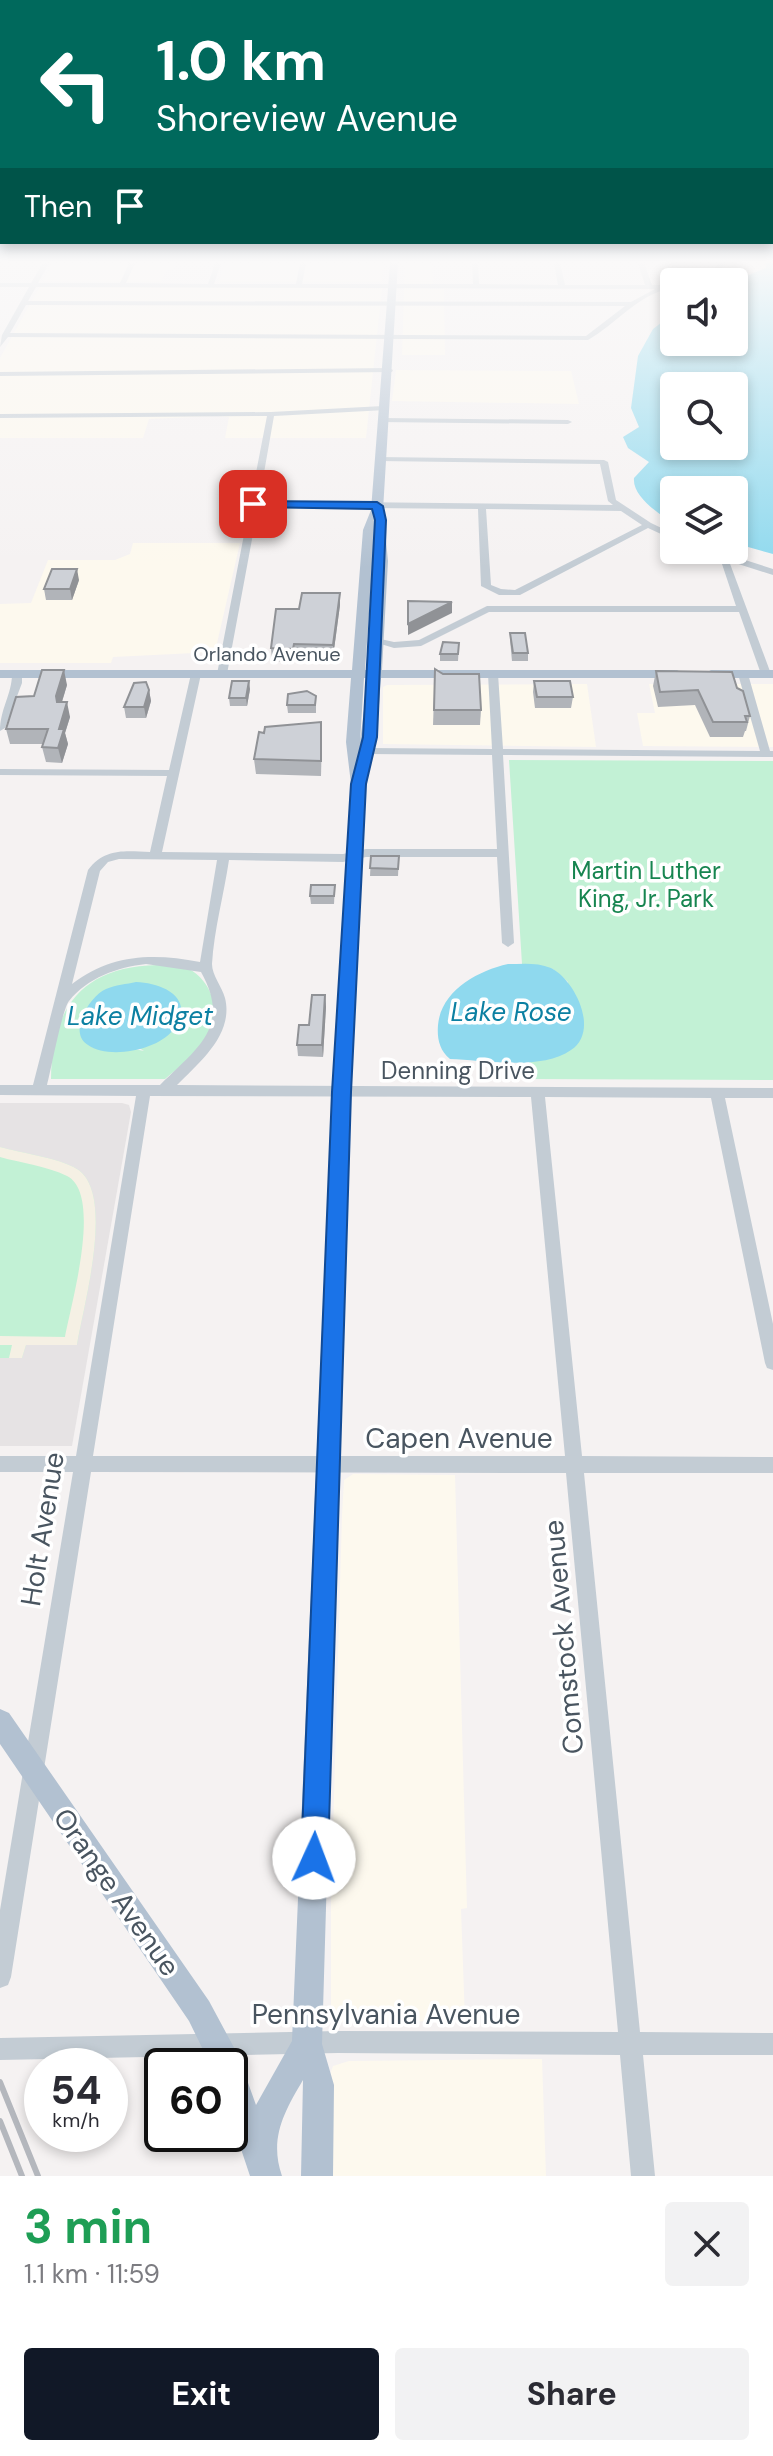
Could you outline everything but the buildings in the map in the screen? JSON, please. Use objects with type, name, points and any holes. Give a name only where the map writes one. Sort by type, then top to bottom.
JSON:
[{"type":"main road","points":[[358,784],[367,751],[374,674],[381,545],[377,508],[379,459],[389,365]]},
{"type":"main road","points":[[317,2176],[319,2085],[307,2044],[341,1092],[358,784],[353,742],[370,520],[377,508]]},
{"type":"main road","name":"Orlando Avenue","points":[[0,674],[769,674]]},
{"type":"main road","name":"Orange Avenue","points":[[0,1722],[199,2011],[218,2048]]},
{"type":"main road","points":[[263,2163],[271,2106],[307,2044]]},
{"type":"main road","name":"Orange Avenue","points":[[248,2123],[263,2163]]},
{"type":"street","points":[[0,374],[389,370]]},
{"type":"street","points":[[222,674],[271,414]]},
{"type":"street","points":[[0,416],[382,414],[568,422]]},
{"type":"street","points":[[379,459],[604,462],[612,501],[660,531]]},
{"type":"street","points":[[253,504],[377,508],[622,508]]},
{"type":"street","points":[[482,507],[486,586],[499,592],[517,593],[648,525]]},
{"type":"street","points":[[726,564],[769,674]]},
{"type":"street","points":[[743,564],[773,572]]},
{"type":"street","points":[[376,641],[394,645],[421,643],[487,609],[742,609]]},
{"type":"street","points":[[0,728],[17,683],[17,674]]},
{"type":"street","points":[[155,856],[196,674]]},
{"type":"street","points":[[493,674],[508,943]]},
{"type":"street","points":[[367,751],[770,754],[743,674]]},
{"type":"street","points":[[0,772],[173,773]]},
{"type":"street","points":[[39,1090],[94,870],[104,859],[504,853]]},
{"type":"street","points":[[163,1091],[214,1037],[222,1018],[220,994],[205,968],[224,856]]},
{"type":"street","points":[[71,964],[79,968],[100,969],[150,960],[205,968]]},
{"type":"street","points":[[62,1000],[100,969]]},
{"type":"street","name":"Denning Drive","points":[[0,1090],[773,1093]]},
{"type":"street","name":"Holt Avenue","points":[[0,1977],[144,1090]]},
{"type":"street","name":"Comstock Avenue","points":[[538,1093],[643,2176]]},
{"type":"street","points":[[717,1093],[773,1363]]},
{"type":"street","name":"Capen Avenue","points":[[0,1464],[773,1465]]},
{"type":"street","name":"Pennsylvania Avenue","points":[[248,2056],[307,2044],[773,2044]]},
{"type":"street","name":"Pennsylvania Avenue","points":[[0,2049],[144,2057]]},
{"type":"shaded area","points":[[0,365],[374,365],[366,438],[225,438],[229,417],[216,416],[149,419],[143,438],[0,438]]},
{"type":"shaded area","points":[[396,370],[571,371],[579,404],[392,401]]},
{"type":"shaded area","points":[[133,543],[240,543],[215,652],[113,657],[111,663],[0,663],[0,604],[31,603],[48,560],[115,560],[130,554]]},
{"type":"shaded area","points":[[587,684],[596,747],[383,744],[383,687],[387,685]]},
{"type":"shaded area","points":[[649,684],[773,684],[773,747],[643,746],[637,713],[655,713]]},
{"type":"shaded area","points":[[0,1103],[122,1103],[129,1105],[131,1112],[72,1446],[0,1446]]},
{"type":"shaded area","points":[[353,1474],[455,1475],[467,1908],[461,1909],[465,2021],[341,2022],[331,2015],[331,1903],[342,1515],[344,1480]]},
{"type":"shaded area","points":[[542,2059],[546,2176],[325,2176],[328,2080],[333,2066],[349,2061]]},
{"type":"green space","name":"Martin Luther King, Jr. Park","points":[[509,760],[773,761],[773,1080],[530,1079],[529,1061],[549,1059],[568,982],[553,969],[522,964]]},
{"type":"green space","points":[[179,965],[200,977],[211,994],[215,1014],[206,1040],[165,1079],[51,1079],[53,1053],[65,1011],[91,983],[109,973],[131,967]],"holes":[[[84,1014],[144,1051],[82,1038]]]},
{"type":"green space","points":[[0,1147],[70,1165],[88,1182],[94,1201],[96,1225],[90,1279],[77,1345],[26,1345],[22,1358],[0,1358]]},
{"type":"sand","points":[[0,1147],[70,1165],[88,1182],[94,1201],[96,1225],[90,1279],[77,1345],[26,1345],[22,1358],[9,1358],[12,1345],[0,1345],[0,1336],[65,1337],[78,1276],[84,1226],[83,1204],[77,1187],[67,1176],[0,1157]]},
{"type":"water","points":[[637,365],[773,365],[773,554],[748,547],[748,476],[660,476],[660,514],[654,510],[637,491],[634,478],[649,462],[628,448],[623,437],[639,427],[631,408]]},
{"type":"water","name":"Lake Rose","points":[[508,964],[546,966],[560,974],[576,994],[581,1006],[584,1019],[579,1042],[559,1056],[529,1062],[450,1059],[441,1048],[438,1035],[446,1002],[473,977]]},
{"type":"water","name":"Lake Midget","points":[[136,982],[166,989],[179,1001],[181,1010],[173,1030],[156,1043],[133,1051],[108,1052],[88,1045],[82,1039],[80,1023],[93,999],[106,989]]},
{"type":"railway","points":[[0,2082],[38,2176]]},
{"type":"railway","points":[[0,2121],[22,2176]]},
{"type":"route","points":[[253,504],[377,506],[381,520],[370,737],[358,784],[341,1092],[314,1858]]}]
